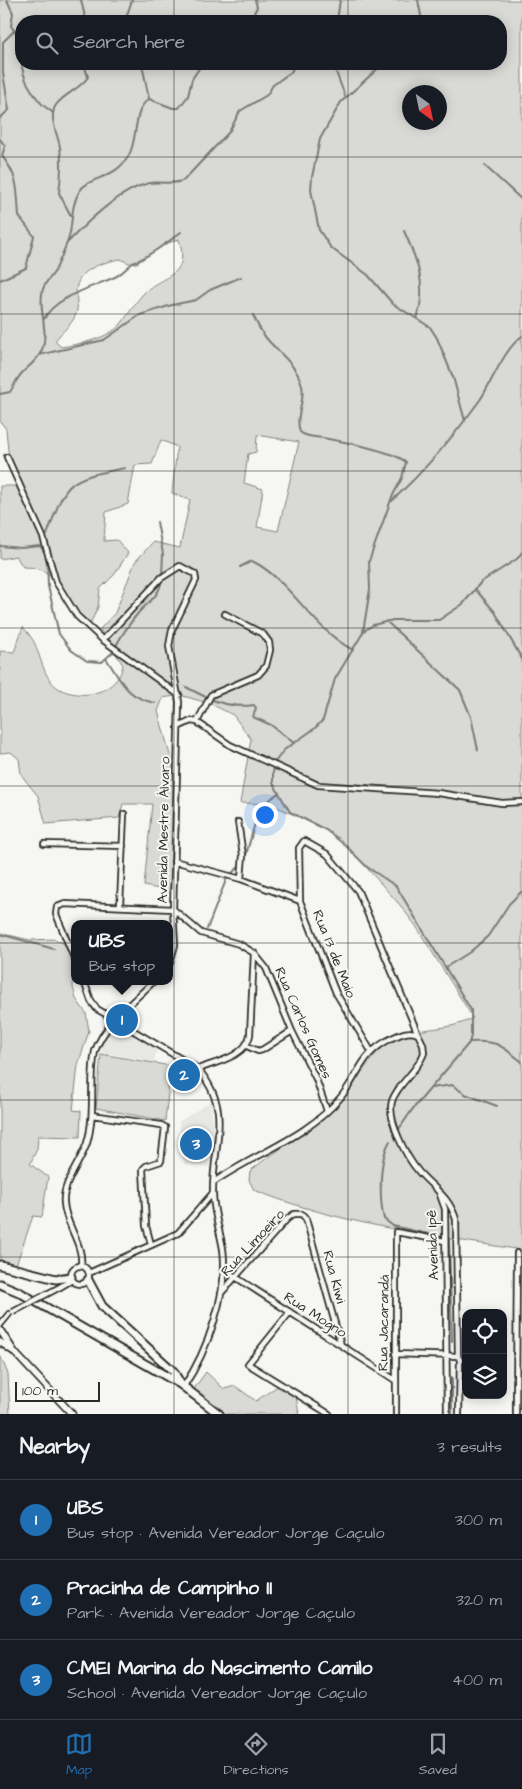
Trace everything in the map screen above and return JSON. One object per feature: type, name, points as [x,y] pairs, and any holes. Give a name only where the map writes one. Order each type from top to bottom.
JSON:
[{"type":"main road","points":[[0,1265],[56,1279],[72,1278]]},
{"type":"main road","points":[[88,1280],[102,1306],[173,1371],[182,1385]]},
{"type":"main road","points":[[0,1284],[35,1301],[182,1385],[219,1414]]},
{"type":"street","points":[[7,457],[43,537],[59,588],[77,616],[104,640],[178,695]]},
{"type":"street","name":"Avenida Mestre Álvaro","points":[[104,640],[165,575],[180,566],[192,572],[196,580],[170,638],[169,646],[178,695],[173,909],[175,945],[173,952]]},
{"type":"street","points":[[197,722],[211,695],[258,675],[266,666],[270,650],[269,642],[263,634],[224,614]]},
{"type":"street","points":[[178,727],[190,720],[197,722],[218,738],[322,786],[438,793],[502,803],[522,802]]},
{"type":"street","points":[[120,905],[124,814]]},
{"type":"street","points":[[238,822],[243,854],[241,878]]},
{"type":"street","points":[[300,901],[300,848],[304,841],[327,854],[358,891],[423,1044],[424,1053],[394,1097],[391,1116],[410,1159],[418,1171],[437,1188]]},
{"type":"street","points":[[44,844],[123,846]]},
{"type":"street","name":"Rua 13 de Maio","points":[[174,862],[241,878],[300,901],[336,992],[370,1051]]},
{"type":"street","points":[[71,951],[56,914],[60,906],[120,905],[173,909]]},
{"type":"street","name":"Rua Carlos Gomes","points":[[173,909],[201,933],[239,944],[254,953],[266,968],[292,1031],[316,1078],[327,1111]]},
{"type":"street","points":[[198,1069],[239,1053],[247,1046],[250,1035],[254,953]]},
{"type":"street","points":[[86,985],[94,1005],[115,1020],[198,1069],[216,1096],[220,1116],[212,1193],[223,1251],[221,1294],[200,1361],[182,1385]]},
{"type":"street","points":[[81,1266],[81,1254],[64,1209],[64,1197],[84,1152],[92,1115],[95,1051],[100,1040],[115,1020],[150,985]]},
{"type":"street","points":[[247,1046],[258,1051],[262,1050],[292,1031]]},
{"type":"street","points":[[214,1182],[247,1160],[294,1137],[327,1111],[341,1097],[370,1051],[402,1033],[418,1034]]},
{"type":"street","points":[[92,1115],[165,1127],[161,1161],[146,1166],[143,1169],[146,1226],[151,1244]]},
{"type":"street","name":"Avenida Ipê","points":[[437,1188],[451,1204],[457,1228],[458,1356],[460,1360],[459,1414]]},
{"type":"street","name":"Avenida Ipê","points":[[437,1188],[445,1209],[447,1414]]},
{"type":"street","points":[[90,1272],[178,1233],[212,1193]]},
{"type":"street","points":[[445,1209],[451,1204]]},
{"type":"street","name":"Rua Limoeiro","points":[[221,1294],[289,1217],[294,1214],[304,1215]]},
{"type":"street","name":"Rua Kiwi","points":[[304,1215],[341,1345]]},
{"type":"street","name":"Rua Jacarandá","points":[[396,1414],[394,1380],[396,1232],[445,1241]]},
{"type":"street","points":[[516,1414],[517,1253]]},
{"type":"street","points":[[81,1266],[86,1267],[90,1272],[88,1280],[79,1284],[72,1278],[72,1270],[81,1266]]},
{"type":"street","name":"Rua Mogno","points":[[223,1269],[394,1380]]},
{"type":"street","points":[[0,1316],[11,1313],[60,1287],[72,1278]]},
{"type":"street","points":[[517,1285],[522,1292]]},
{"type":"street","points":[[290,1312],[248,1364],[328,1414]]},
{"type":"street","points":[[0,1325],[11,1313]]},
{"type":"street","points":[[0,1330],[15,1353],[72,1414]]},
{"type":"street","points":[[0,1342],[15,1353]]},
{"type":"street","points":[[395,1354],[458,1356]]},
{"type":"shaded area","points":[[0,0],[522,0],[522,1250],[386,1228],[319,1212],[254,1190],[249,1180],[250,1171],[313,1126],[333,1109],[369,1062],[385,1045],[404,1034],[454,1025],[473,1018],[416,926],[400,905],[341,839],[313,823],[270,804],[240,803],[251,739],[233,715],[211,704],[180,695],[163,698],[158,711],[173,766],[178,795],[179,830],[169,891],[144,886],[152,804],[123,804],[119,818],[46,824],[38,796],[21,774],[19,759],[11,752],[0,753],[0,651],[14,652],[23,627],[34,642],[47,676],[56,687],[71,693],[91,694],[111,685],[118,678],[123,665],[100,629],[115,613],[135,562],[153,542],[180,548],[190,500],[172,493],[177,447],[161,440],[152,464],[135,465],[128,504],[106,512],[104,541],[117,540],[128,553],[114,575],[100,589],[98,607],[91,622],[73,608],[56,581],[48,573],[23,567],[16,556],[0,559],[0,486],[19,486],[9,461],[6,429],[0,421]],"holes":[[[179,239],[182,252],[181,262],[173,274],[144,293],[121,324],[115,329],[101,337],[77,344],[61,347],[55,341],[72,322],[76,314],[76,291],[81,277],[86,272],[99,265],[120,259],[129,263],[137,263],[163,245]],[[257,435],[299,442],[278,531],[257,527],[263,489],[244,483],[248,454],[256,452]]]},
{"type":"shaded area","points":[[0,933],[30,940],[55,939],[69,946],[71,953],[71,985],[73,985],[76,999],[86,1013],[89,1031],[78,1065],[73,1110],[81,1111],[80,1137],[38,1136],[37,1149],[30,1164],[48,1177],[42,1217],[33,1216],[16,1265],[0,1263]]},
{"type":"shaded area","points":[[118,1028],[157,1049],[154,1062],[100,1052],[103,1040],[108,1032]]},
{"type":"shaded area","points":[[101,1054],[171,1066],[165,1121],[96,1108]]},
{"type":"shaded area","points":[[177,1057],[197,1069],[191,1083],[173,1080]]},
{"type":"shaded area","points":[[211,1101],[213,1125],[209,1167],[184,1164],[179,1122]]},
{"type":"shaded area","points":[[0,1355],[8,1374],[10,1414],[0,1414]]},
{"type":"shaded area","points":[[206,1372],[224,1389],[235,1386],[256,1401],[279,1385],[296,1397],[299,1414],[226,1414],[193,1390]]},
{"type":"waterway","points":[[7,0],[13,13],[11,26],[15,31]]},
{"type":"waterway","points":[[81,0],[85,15]]},
{"type":"waterway","points":[[127,15],[132,0]]},
{"type":"waterway","points":[[253,15],[257,7],[255,0]]},
{"type":"waterway","points":[[338,15],[340,0]]},
{"type":"waterway","points":[[418,0],[421,15]]},
{"type":"waterway","points":[[0,118],[9,110],[3,73],[3,42],[14,31]]},
{"type":"waterway","points":[[22,70],[31,90],[42,104],[53,113]]},
{"type":"waterway","points":[[71,216],[59,193],[61,153],[53,115],[59,101],[81,85],[88,77],[86,70]]},
{"type":"waterway","points":[[143,70],[149,99]]},
{"type":"waterway","points":[[149,99],[173,108],[179,108],[188,96],[192,79],[198,70]]},
{"type":"waterway","points":[[68,242],[94,217],[126,193],[146,184],[175,183],[184,180],[229,132],[240,111],[267,95],[273,85],[292,70]]},
{"type":"waterway","points":[[335,70],[345,96]]},
{"type":"waterway","points":[[376,70],[341,102],[320,139],[311,190],[319,230],[331,248],[368,275],[393,304],[430,327],[437,338],[453,377],[465,421]]},
{"type":"waterway","points":[[0,394],[10,392],[20,375],[36,360],[42,350],[45,336],[41,301],[43,290],[45,284],[55,271],[67,243],[74,205],[79,192],[89,183],[110,174],[123,163],[132,148],[140,110],[149,99]]},
{"type":"waterway","points":[[0,139],[5,146],[2,156],[12,171],[16,184],[19,216],[34,236],[26,268],[0,280]]},
{"type":"waterway","points":[[485,166],[522,200]]},
{"type":"waterway","points":[[404,231],[417,264],[421,284],[420,307],[417,319]]},
{"type":"waterway","points":[[44,319],[49,311],[65,299],[118,276],[133,263],[158,249],[181,232]]},
{"type":"waterway","points":[[39,355],[104,340],[140,315],[196,300],[210,290],[241,277]]},
{"type":"waterway","points":[[253,315],[263,334],[291,364],[301,382],[303,395],[298,420],[300,432],[308,436],[342,441],[379,450],[406,462],[402,478],[392,497],[369,561],[370,589],[363,632]]},
{"type":"waterway","points":[[392,501],[427,466],[460,426],[480,400],[509,350],[522,336]]},
{"type":"waterway","points":[[47,535],[59,502],[72,485],[80,479],[91,475],[125,468]]},
{"type":"waterway","points":[[157,522],[163,554],[162,576]]},
{"type":"waterway","points":[[0,546],[21,548],[40,546],[46,554]]},
{"type":"waterway","points":[[399,1129],[412,1110],[469,1043],[471,1036],[471,1010],[396,886],[367,867],[346,846],[326,830],[290,812],[273,783],[275,762],[284,750],[314,729],[323,720],[335,679],[364,631],[373,625],[393,620],[439,620],[463,604],[481,582],[517,559],[522,552]]},
{"type":"waterway","points":[[47,559],[48,586],[59,634],[71,650],[87,661],[102,662],[113,652]]},
{"type":"waterway","points":[[240,567],[252,561],[266,569],[325,630],[353,650]]},
{"type":"waterway","points":[[116,646],[139,612],[155,596],[161,584]]},
{"type":"waterway","points":[[475,589],[495,612],[522,659]]},
{"type":"waterway","points":[[386,621],[460,690],[471,717],[478,750]]},
{"type":"waterway","points":[[107,660],[121,682],[131,693],[155,703]]},
{"type":"waterway","points":[[186,687],[218,702],[236,706],[254,705],[256,708],[253,717],[271,725],[294,743]]},
{"type":"waterway","points":[[246,855],[259,809],[278,793]]},
{"type":"waterway","points":[[232,873],[240,866]]},
{"type":"waterway","points":[[207,929],[226,880]]},
{"type":"waterway","points":[[446,967],[470,952],[488,936],[509,904],[522,891]]},
{"type":"waterway","points":[[0,934],[54,949]]},
{"type":"waterway","points":[[469,1042],[493,1043],[509,1051],[522,1062]]},
{"type":"waterway","points":[[431,1088],[452,1085],[465,1094],[497,1106]]},
{"type":"waterway","points":[[390,1141],[386,1149],[381,1179],[381,1200],[384,1219],[393,1226],[437,1236]]},
{"type":"waterway","points":[[449,1239],[452,1341]]},
{"type":"waterway","points":[[452,1377],[452,1414]]},
{"type":"place","name":"UBS","points":[[122,1020]]},
{"type":"place","name":"Pracinha de Campinho II","points":[[184,1075]]},
{"type":"place","name":"CMEI Marina do Nascimento Camilo","points":[[196,1144]]}]
